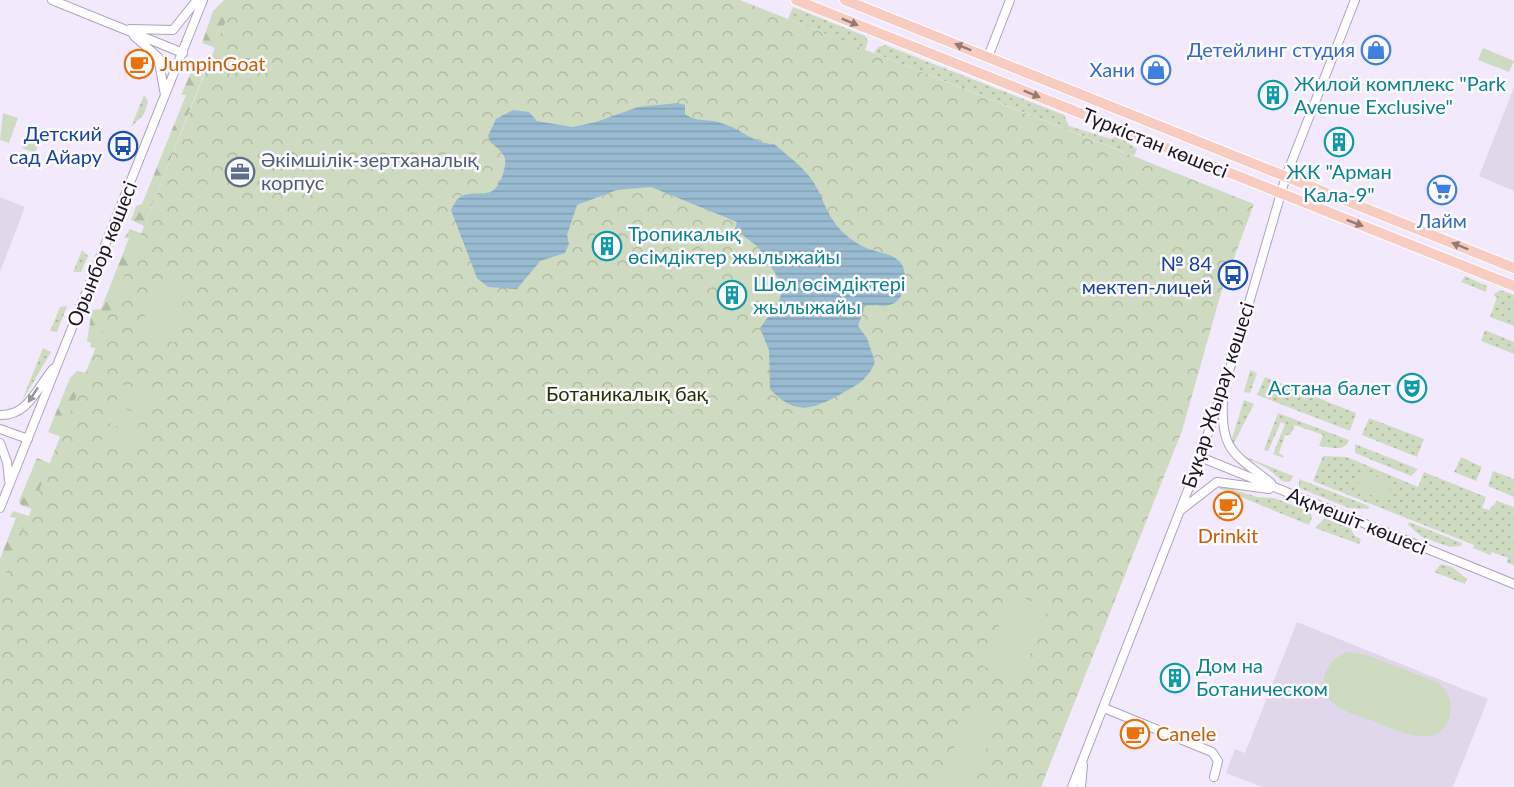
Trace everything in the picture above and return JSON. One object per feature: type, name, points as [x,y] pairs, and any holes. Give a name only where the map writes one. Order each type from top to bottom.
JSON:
[{"type":"main road","name":"Түркістан көшесі","points":[[845,0],[1514,268]]},
{"type":"main road","name":"Түркістан көшесі","points":[[801,1],[1514,285]]},
{"type":"street","points":[[52,0],[183,53]]},
{"type":"street","points":[[124,29],[173,30],[197,0]]},
{"type":"street","name":"Орынбор көшесі","points":[[0,508],[203,0]]},
{"type":"street","points":[[988,57],[1010,0]]},
{"type":"street","name":"Бұқар Жырау көшесі","points":[[1072,787],[1200,458],[1286,176],[1355,0]]},
{"type":"street","points":[[124,29],[158,57],[165,95]]},
{"type":"street","points":[[0,415],[12,415],[23,410],[59,361]]},
{"type":"street","points":[[1223,388],[1222,421],[1229,449],[1278,489]]},
{"type":"street","points":[[0,429],[28,440]]},
{"type":"street","points":[[0,443],[7,462],[10,484]]},
{"type":"street","name":"Ақмешіт көшесі","points":[[1200,458],[1514,584]]},
{"type":"street","points":[[1181,510],[1216,482],[1278,489]]},
{"type":"street","points":[[1104,708],[1212,752],[1218,761],[1214,777]]},
{"type":"street","points":[[1081,787],[1083,759]]},
{"type":"shaded area","points":[[1514,87],[1514,191],[1479,176]]},
{"type":"shaded area","points":[[0,197],[25,207],[0,272]]},
{"type":"shaded area","points":[[1297,622],[1488,699],[1453,787],[1262,787],[1226,773],[1235,749],[1245,753]]},
{"type":"green space","points":[[224,0],[240,0],[221,50],[202,43],[213,11]]},
{"type":"green space","name":"Ботаникалық бақ","points":[[234,0],[740,0],[1254,204],[1221,293],[1182,431],[1041,787],[0,787],[0,588]]},
{"type":"green space","points":[[793,7],[865,36],[868,41],[865,50],[788,19]]},
{"type":"green space","points":[[885,45],[1064,115],[1069,126],[1111,139],[1118,136],[1137,149],[1134,156],[874,53],[878,47]]},
{"type":"green space","points":[[1483,48],[1514,61],[1509,72],[1478,60]]},
{"type":"green space","points":[[192,70],[204,74],[144,226],[131,220],[136,206],[142,204],[186,95],[181,95]]},
{"type":"green space","points":[[144,95],[148,102],[144,114],[131,127]]},
{"type":"green space","points":[[3,113],[18,118],[9,143],[0,140]]},
{"type":"green space","points":[[32,126],[44,131],[35,153],[22,148]]},
{"type":"green space","points":[[130,229],[143,234],[98,349],[90,347],[91,343],[87,341],[92,310],[101,309],[129,238],[124,238]]},
{"type":"green space","points":[[82,250],[88,256],[81,272],[73,272]]},
{"type":"green space","points":[[1465,276],[1487,286],[1486,292],[1461,282]]},
{"type":"green space","points":[[166,277],[193,288],[187,303],[160,292]]},
{"type":"green space","points":[[1500,290],[1514,295],[1514,326],[1490,317],[1497,297],[1493,295]]},
{"type":"green space","points":[[153,295],[188,309],[182,326],[147,311]]},
{"type":"green space","points":[[67,306],[57,332],[50,331],[60,307]]},
{"type":"green space","points":[[146,313],[181,327],[174,343],[139,330]]},
{"type":"green space","points":[[1485,330],[1514,342],[1514,354],[1481,341]]},
{"type":"green space","points":[[43,348],[51,352],[21,403]]},
{"type":"green space","points":[[1250,370],[1257,373],[1250,393],[1244,392]]},
{"type":"green space","points":[[77,371],[88,373],[62,437],[48,432],[70,378]]},
{"type":"green space","points":[[1265,377],[1356,413],[1350,431],[1257,395]]},
{"type":"green space","points":[[123,385],[151,396],[144,413],[116,402]]},
{"type":"green space","points":[[1244,400],[1254,404],[1233,445],[1232,438]]},
{"type":"green space","points":[[116,405],[142,416],[135,434],[109,423]]},
{"type":"green space","points":[[1278,413],[1349,440],[1341,448],[1319,446],[1323,435],[1295,425],[1290,435],[1285,435],[1279,453],[1284,456],[1283,458],[1273,454],[1285,424],[1281,422],[1268,451],[1264,450]]},
{"type":"green space","points":[[1369,418],[1424,439],[1417,457],[1362,435]]},
{"type":"green space","points":[[108,426],[135,437],[127,454],[101,443]]},
{"type":"green space","points":[[1355,444],[1418,469],[1411,476],[1355,453]]},
{"type":"green space","points":[[1234,452],[1293,476],[1290,482],[1282,481],[1267,468]]},
{"type":"green space","points":[[1323,456],[1347,457],[1418,487],[1424,472],[1486,497],[1482,508],[1489,510],[1497,501],[1514,507],[1514,565],[1507,563],[1508,558],[1492,552],[1490,555],[1473,548],[1474,545],[1313,481]]},
{"type":"green space","points":[[1461,457],[1482,467],[1476,481],[1454,472]]},
{"type":"green space","points":[[37,458],[54,465],[36,511],[21,505],[19,501]]},
{"type":"green space","points":[[1363,471],[1392,483],[1385,501],[1356,489]]},
{"type":"green space","points":[[1493,471],[1514,479],[1514,497],[1488,486]]},
{"type":"green space","points":[[1299,479],[1369,506],[1368,509],[1349,508],[1299,488]]},
{"type":"green space","points":[[1218,485],[1257,497],[1274,498],[1310,512],[1312,517],[1309,525],[1219,488]]},
{"type":"green space","points":[[13,511],[29,516],[0,588],[0,559],[16,518],[10,517]]},
{"type":"green space","points":[[1325,518],[1349,526],[1355,536],[1361,539],[1359,544],[1315,528]]},
{"type":"green space","points":[[1409,522],[1462,543],[1461,546],[1449,547],[1422,537],[1408,525]]},
{"type":"green space","points":[[1441,564],[1452,567],[1467,579],[1465,584],[1434,572]]},
{"type":"green space","points":[[1012,593],[1048,608],[1019,681],[983,666]]},
{"type":"green space","points":[[1347,652],[1364,654],[1437,682],[1444,689],[1450,701],[1451,710],[1445,727],[1437,734],[1416,736],[1351,713],[1333,703],[1324,689],[1325,674],[1333,661]]},
{"type":"green space","points":[[971,705],[999,716],[971,787],[938,787]]},
{"type":"water","points":[[678,103],[685,105],[685,114],[689,117],[721,123],[753,139],[774,144],[810,177],[830,216],[844,233],[864,247],[894,257],[903,267],[904,286],[897,301],[886,306],[865,306],[858,326],[867,338],[875,362],[865,378],[841,394],[821,404],[804,408],[796,407],[779,398],[770,389],[769,350],[760,328],[778,303],[784,287],[758,247],[735,229],[737,222],[651,187],[617,190],[577,205],[567,235],[569,244],[565,253],[540,261],[517,289],[488,287],[477,278],[451,210],[458,199],[465,195],[488,193],[493,190],[502,177],[505,158],[488,136],[496,119],[513,110],[529,112],[537,121],[572,127],[596,122],[638,107]]},
{"type":"place","name":"Детейлинг студия","points":[[1376,50]]},
{"type":"place","name":"JumpinGoat","points":[[139,64]]},
{"type":"place","name":"Хани","points":[[1156,70]]},
{"type":"place","name":"Жилой комплекс \"Park Avenue Exclusive\"","points":[[1273,95]]},
{"type":"place","name":"ЖК \"Арман Кала-9\"","points":[[1339,142]]},
{"type":"place","name":"Детский сад Айару","points":[[123,146]]},
{"type":"place","name":"Әкімшілік-зертханалық корпус","points":[[240,172]]},
{"type":"place","name":"Лайм","points":[[1442,190]]},
{"type":"place","name":"Тропикалық өсімдіктер жылыжайы","points":[[607,246]]},
{"type":"place","name":"№ 84 мектеп-лицей","points":[[1233,275]]},
{"type":"place","name":"Шөл өсімдіктері жылыжайы","points":[[732,295]]},
{"type":"place","name":"Астана балет","points":[[1412,388]]},
{"type":"place","name":"Drinkit","points":[[1228,506]]},
{"type":"place","name":"Дом на Ботаническом","points":[[1175,678]]},
{"type":"place","name":"Canele","points":[[1135,734]]}]
